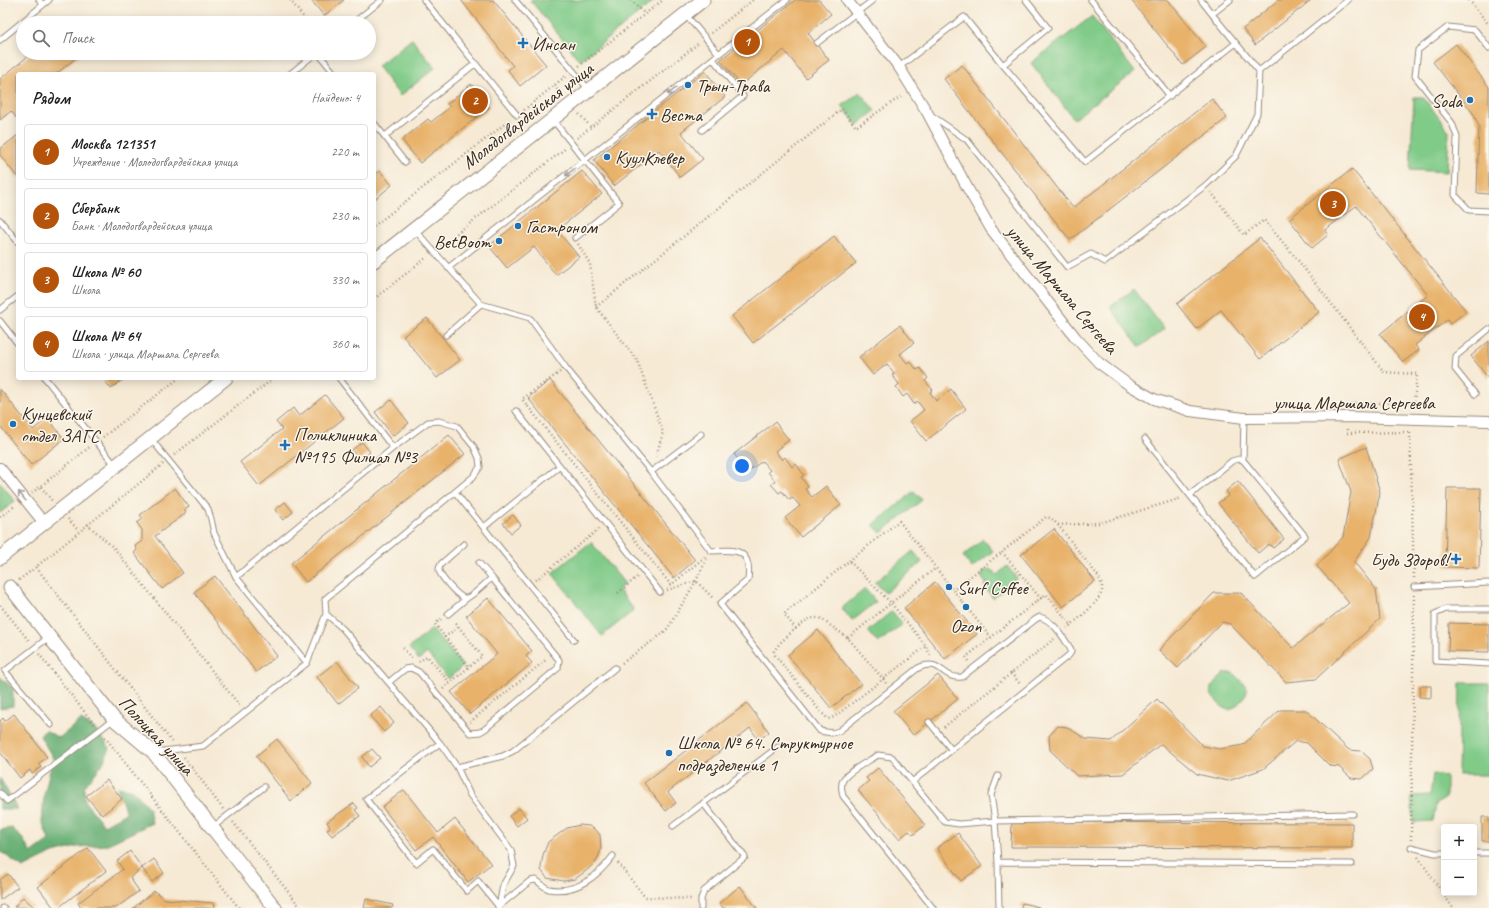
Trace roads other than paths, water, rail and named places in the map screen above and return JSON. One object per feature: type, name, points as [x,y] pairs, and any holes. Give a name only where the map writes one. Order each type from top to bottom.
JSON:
[{"type":"street","name":"Молодогвардейская улица","points":[[376,259],[703,0]]},
{"type":"street","name":"улица Маршала Сергеева","points":[[847,0],[899,67],[927,112],[968,189],[991,228],[1076,338],[1099,363],[1129,385],[1154,399],[1190,411],[1244,418],[1349,417],[1489,421]]},
{"type":"street","points":[[0,558],[223,380]]},
{"type":"street","points":[[0,468],[44,523]]},
{"type":"street","name":"Полоцкая улица","points":[[10,587],[114,719],[153,752],[275,908]]},
{"type":"lane","points":[[39,0],[43,5]]},
{"type":"lane","points":[[29,16],[49,0]]},
{"type":"lane","points":[[362,16],[382,0]]},
{"type":"lane","points":[[424,0],[517,115]]},
{"type":"lane","points":[[515,0],[589,91]]},
{"type":"lane","points":[[448,268],[787,0]]},
{"type":"lane","points":[[818,44],[874,0]]},
{"type":"lane","points":[[1003,65],[1048,28],[1026,0]]},
{"type":"lane","points":[[1091,0],[1170,96]]},
{"type":"lane","points":[[927,112],[967,140],[1067,267],[1091,254],[1105,262],[1206,185],[1236,156],[1257,114],[1259,71],[1201,0]]},
{"type":"lane","points":[[1212,14],[1230,0]]},
{"type":"lane","points":[[1259,71],[1348,0]]},
{"type":"lane","points":[[686,14],[719,54]]},
{"type":"lane","points":[[899,67],[964,17],[1085,162],[1236,43]]},
{"type":"lane","points":[[0,40],[16,27]]},
{"type":"lane","points":[[1489,48],[1474,30],[1448,27],[1418,50],[1415,76],[1452,123],[1457,137],[1455,195],[1469,210],[1489,211]]},
{"type":"lane","points":[[702,130],[743,96],[713,59]]},
{"type":"lane","points":[[293,72],[308,60]]},
{"type":"lane","points":[[323,60],[333,72]]},
{"type":"lane","points":[[385,136],[476,63]]},
{"type":"lane","points":[[553,119],[619,203],[575,238]]},
{"type":"lane","points":[[376,125],[405,162]]},
{"type":"lane","points":[[0,220],[16,240]]},
{"type":"lane","points":[[414,229],[481,304],[530,318],[566,368],[651,472],[711,551],[730,549],[747,558],[749,565],[748,580],[720,604],[820,730],[832,733],[839,731],[918,668],[931,664],[937,666],[955,678],[962,677],[1040,617],[1050,622],[1070,648],[1070,655],[912,782]]},
{"type":"lane","points":[[0,310],[16,298]]},
{"type":"lane","points":[[446,335],[481,304]]},
{"type":"lane","points":[[0,321],[16,341]]},
{"type":"lane","points":[[1475,394],[1455,369],[1456,356],[1489,329]]},
{"type":"lane","points":[[47,380],[116,466]]},
{"type":"lane","points":[[341,380],[393,448]]},
{"type":"lane","points":[[516,411],[660,592]]},
{"type":"lane","points":[[1145,439],[1255,577],[1305,536],[1243,460],[1244,418]]},
{"type":"lane","points":[[153,752],[203,746],[307,663],[326,614],[325,599],[473,477],[480,466],[479,458],[474,447],[457,426],[439,421],[428,422],[393,448],[236,577]]},
{"type":"lane","points":[[651,472],[701,434]]},
{"type":"lane","points":[[150,438],[208,509],[214,533],[236,577],[307,663]]},
{"type":"lane","points":[[1190,495],[1232,461],[1239,459],[1243,460]]},
{"type":"lane","points":[[484,527],[560,466]]},
{"type":"lane","points":[[455,492],[574,640]]},
{"type":"lane","points":[[464,544],[440,564],[439,570],[440,574],[458,596],[462,598],[468,597]]},
{"type":"lane","points":[[389,682],[405,669],[411,668],[419,672],[470,733],[476,733],[486,729],[558,668],[559,660],[479,563]]},
{"type":"lane","points":[[448,614],[492,578]]},
{"type":"lane","points":[[1414,586],[1489,583]]},
{"type":"lane","points":[[1489,609],[1446,609],[1435,614],[1435,661],[1489,664]]},
{"type":"lane","points":[[326,614],[343,628],[440,743],[457,767],[470,795],[511,850],[514,866],[503,885],[499,908]]},
{"type":"lane","points":[[50,636],[6,671],[51,725]]},
{"type":"lane","points":[[457,767],[503,756],[513,751],[615,668]]},
{"type":"lane","points":[[0,793],[7,801],[114,719]]},
{"type":"lane","points":[[929,722],[951,750]]},
{"type":"lane","points":[[440,743],[366,800],[416,863],[433,849],[467,891],[478,882],[499,908]]},
{"type":"lane","points":[[673,826],[778,747]]},
{"type":"lane","points":[[933,908],[843,796],[841,789],[843,780],[849,774],[878,755],[892,758],[944,822],[959,824],[995,821],[1353,814]]},
{"type":"lane","points":[[998,776],[991,795],[995,821],[998,862],[999,908]]},
{"type":"lane","points":[[212,828],[264,787]]},
{"type":"lane","points":[[701,908],[701,899],[704,891],[745,857],[703,803]]},
{"type":"lane","points":[[1411,847],[1441,853]]},
{"type":"lane","points":[[1477,853],[1489,853]]},
{"type":"lane","points":[[499,908],[530,881],[536,880],[548,889],[570,889],[587,882],[606,865],[613,856]]},
{"type":"lane","points":[[998,862],[1352,864]]},
{"type":"place","name":"Москва 121351","points":[[747,42]]},
{"type":"place","name":"Инсан","points":[[523,43]]},
{"type":"place","name":"Трын-Трава","points":[[688,85]]},
{"type":"place","name":"Soda","points":[[1470,100]]},
{"type":"place","name":"Сбербанк","points":[[475,101]]},
{"type":"place","name":"Веста","points":[[652,114]]},
{"type":"place","name":"КуулКлевер","points":[[607,157]]},
{"type":"place","name":"Школа № 60","points":[[1333,204]]},
{"type":"place","name":"Гастроном","points":[[518,226]]},
{"type":"place","name":"BetBoom","points":[[499,241]]},
{"type":"place","name":"Школа № 64","points":[[1422,317]]},
{"type":"place","name":"Кунцевский отдел ЗАГС","points":[[13,424]]},
{"type":"place","name":"Поликлиника №195 Филиал №3","points":[[285,445]]},
{"type":"place","name":"Будь Здоров!","points":[[1456,559]]},
{"type":"place","name":"Surf Coffee","points":[[949,587]]},
{"type":"place","name":"Ozon","points":[[966,607]]},
{"type":"place","name":"Школа № 64. Структурное подразделение 1","points":[[669,753]]}]
